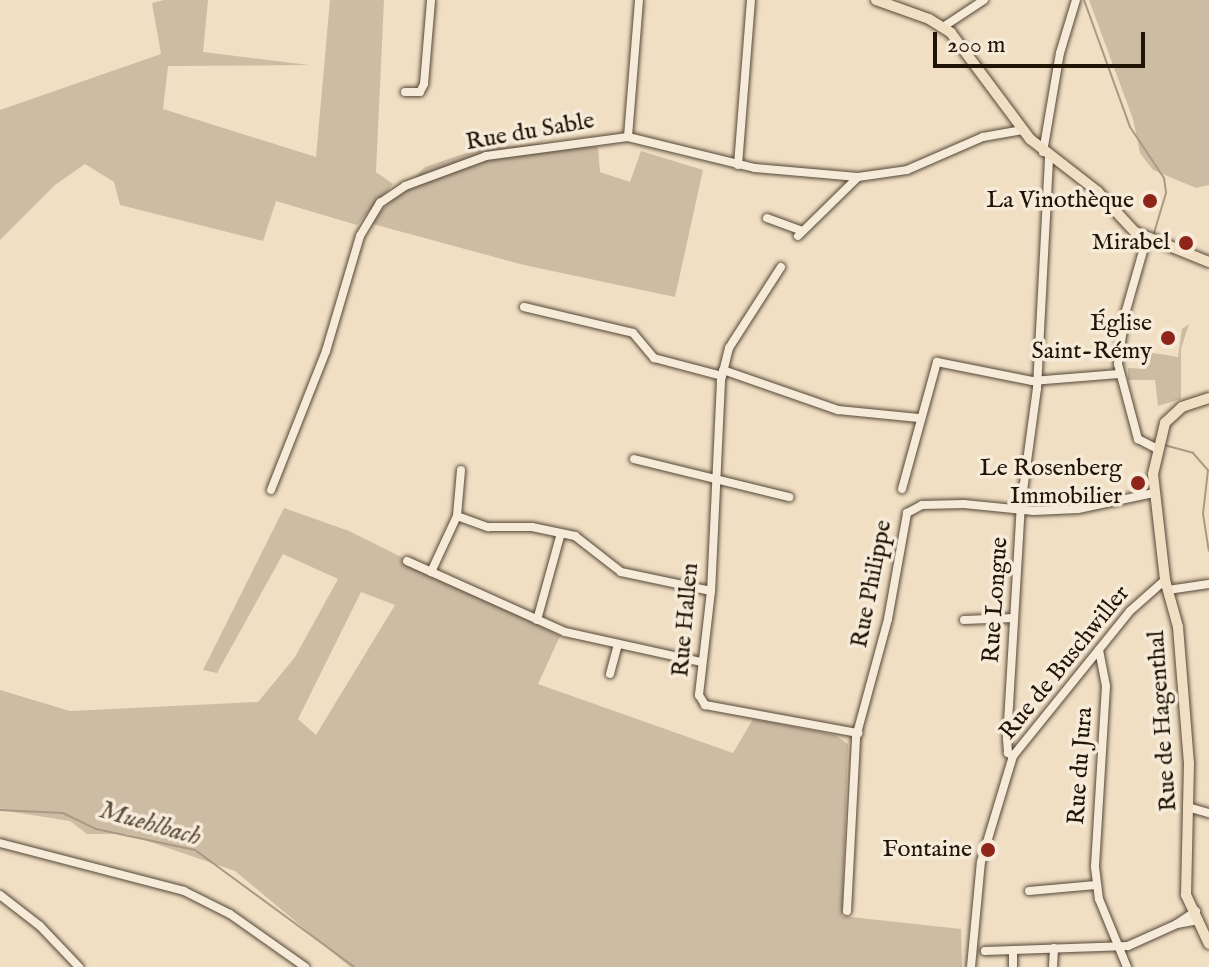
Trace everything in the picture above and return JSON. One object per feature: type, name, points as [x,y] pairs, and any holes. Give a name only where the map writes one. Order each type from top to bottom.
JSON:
[{"type":"main road","points":[[876,0],[943,27],[960,41],[1022,130],[1046,154],[1097,191],[1147,237],[1209,262]]},
{"type":"main road","name":"Rue de Hagenthal","points":[[1209,398],[1172,414],[1156,448],[1154,493],[1167,585],[1180,641],[1191,808],[1187,880],[1195,916],[1209,942]]},
{"type":"street","points":[[405,92],[420,92],[424,84],[431,0]]},
{"type":"street","points":[[628,137],[639,0]]},
{"type":"street","points":[[738,165],[751,0]]},
{"type":"street","points":[[943,27],[984,0]]},
{"type":"street","name":"Rue Longue","points":[[1013,756],[1008,753],[1007,739],[1021,509],[1037,381],[1046,154],[1060,53],[1076,0]]},
{"type":"street","name":"Rue du Sable","points":[[271,490],[326,351],[360,236],[380,203],[405,186],[486,156],[628,137],[738,165],[858,177],[907,170],[983,137],[1022,130]]},
{"type":"street","points":[[767,218],[800,233],[858,177]]},
{"type":"street","points":[[1147,237],[1125,314],[1119,374],[1138,439],[1156,448]]},
{"type":"street","name":"Rue Hallen","points":[[781,267],[729,348],[723,373],[711,591],[699,695],[705,705],[858,733]]},
{"type":"street","points":[[524,307],[633,333],[654,358],[723,373],[838,410],[919,418]]},
{"type":"street","points":[[902,489],[919,418],[937,362],[1037,381],[1119,374]]},
{"type":"street","points":[[634,459],[789,497]]},
{"type":"street","points":[[431,572],[457,516],[461,470]]},
{"type":"street","name":"Rue Philippe","points":[[847,911],[858,733],[888,619],[907,513],[922,505],[964,504],[1021,509],[1103,507],[1154,493]]},
{"type":"street","points":[[457,516],[488,527],[575,536],[621,572],[711,591]]},
{"type":"street","points":[[537,620],[561,533]]},
{"type":"street","points":[[407,561],[537,620],[618,645],[702,662]]},
{"type":"street","points":[[1167,585],[1209,584]]},
{"type":"street","name":"Rue de Buschwiller","points":[[971,962],[981,862],[1013,756],[1099,650],[1167,585]]},
{"type":"street","points":[[964,620],[1014,618]]},
{"type":"street","points":[[610,674],[618,645]]},
{"type":"street","name":"Rue du Jura","points":[[1099,650],[1106,686],[1096,885],[1127,967]]},
{"type":"street","points":[[1191,808],[1209,813]]},
{"type":"street","points":[[0,843],[184,891],[230,914],[305,967]]},
{"type":"street","points":[[1029,891],[1096,885]]},
{"type":"street","points":[[0,895],[40,926],[79,967]]},
{"type":"street","points":[[971,945],[985,951],[1118,946],[1195,916]]},
{"type":"street","points":[[1053,967],[1054,948]]},
{"type":"street","points":[[1013,950],[1013,967]]},
{"type":"street","points":[[971,962],[985,951]]},
{"type":"shaded area","points":[[208,0],[203,52],[309,65],[168,66],[163,109],[316,157],[330,0],[384,0],[376,172],[393,184],[357,225],[276,201],[263,241],[120,205],[114,182],[85,164],[55,185],[0,240],[0,110],[161,54],[152,3]]},
{"type":"shaded area","points":[[1089,0],[1209,0],[1209,185],[1196,188],[1153,170],[1140,153],[1133,119]]},
{"type":"shaded area","points":[[536,144],[598,147],[600,172],[630,182],[641,151],[703,170],[675,297],[524,265],[369,223],[425,167],[478,149]]},
{"type":"shaded area","points":[[1189,324],[1181,349],[1181,399],[1158,406],[1155,380],[1128,380],[1128,368],[1146,369],[1148,352],[1178,357],[1182,329]]},
{"type":"shaded area","points":[[284,508],[349,531],[560,636],[538,684],[733,753],[753,719],[835,735],[848,744],[842,916],[961,929],[962,967],[350,967],[235,871],[127,834],[87,834],[70,821],[0,810],[0,690],[70,711],[258,702],[295,657],[338,579],[283,554],[217,673],[203,670]],"holes":[[[361,592],[395,605],[316,735],[298,719]]]},
{"type":"waterway","points":[[1084,0],[1130,127],[1164,178],[1166,193],[1154,233]]},
{"type":"waterway","points":[[1164,445],[1193,453],[1208,470],[1203,514],[1209,551]]},
{"type":"waterway","name":"Muehlbach","points":[[0,810],[63,813],[96,829],[195,850],[354,967]]},
{"type":"place","name":"La Vinothèque","points":[[1150,201]]},
{"type":"place","name":"Mirabel","points":[[1186,243]]},
{"type":"place","name":"Église Saint-Rémy","points":[[1168,338]]},
{"type":"place","name":"Le Rosenberg Immobilier","points":[[1138,483]]},
{"type":"place","name":"Fontaine","points":[[988,850]]}]
